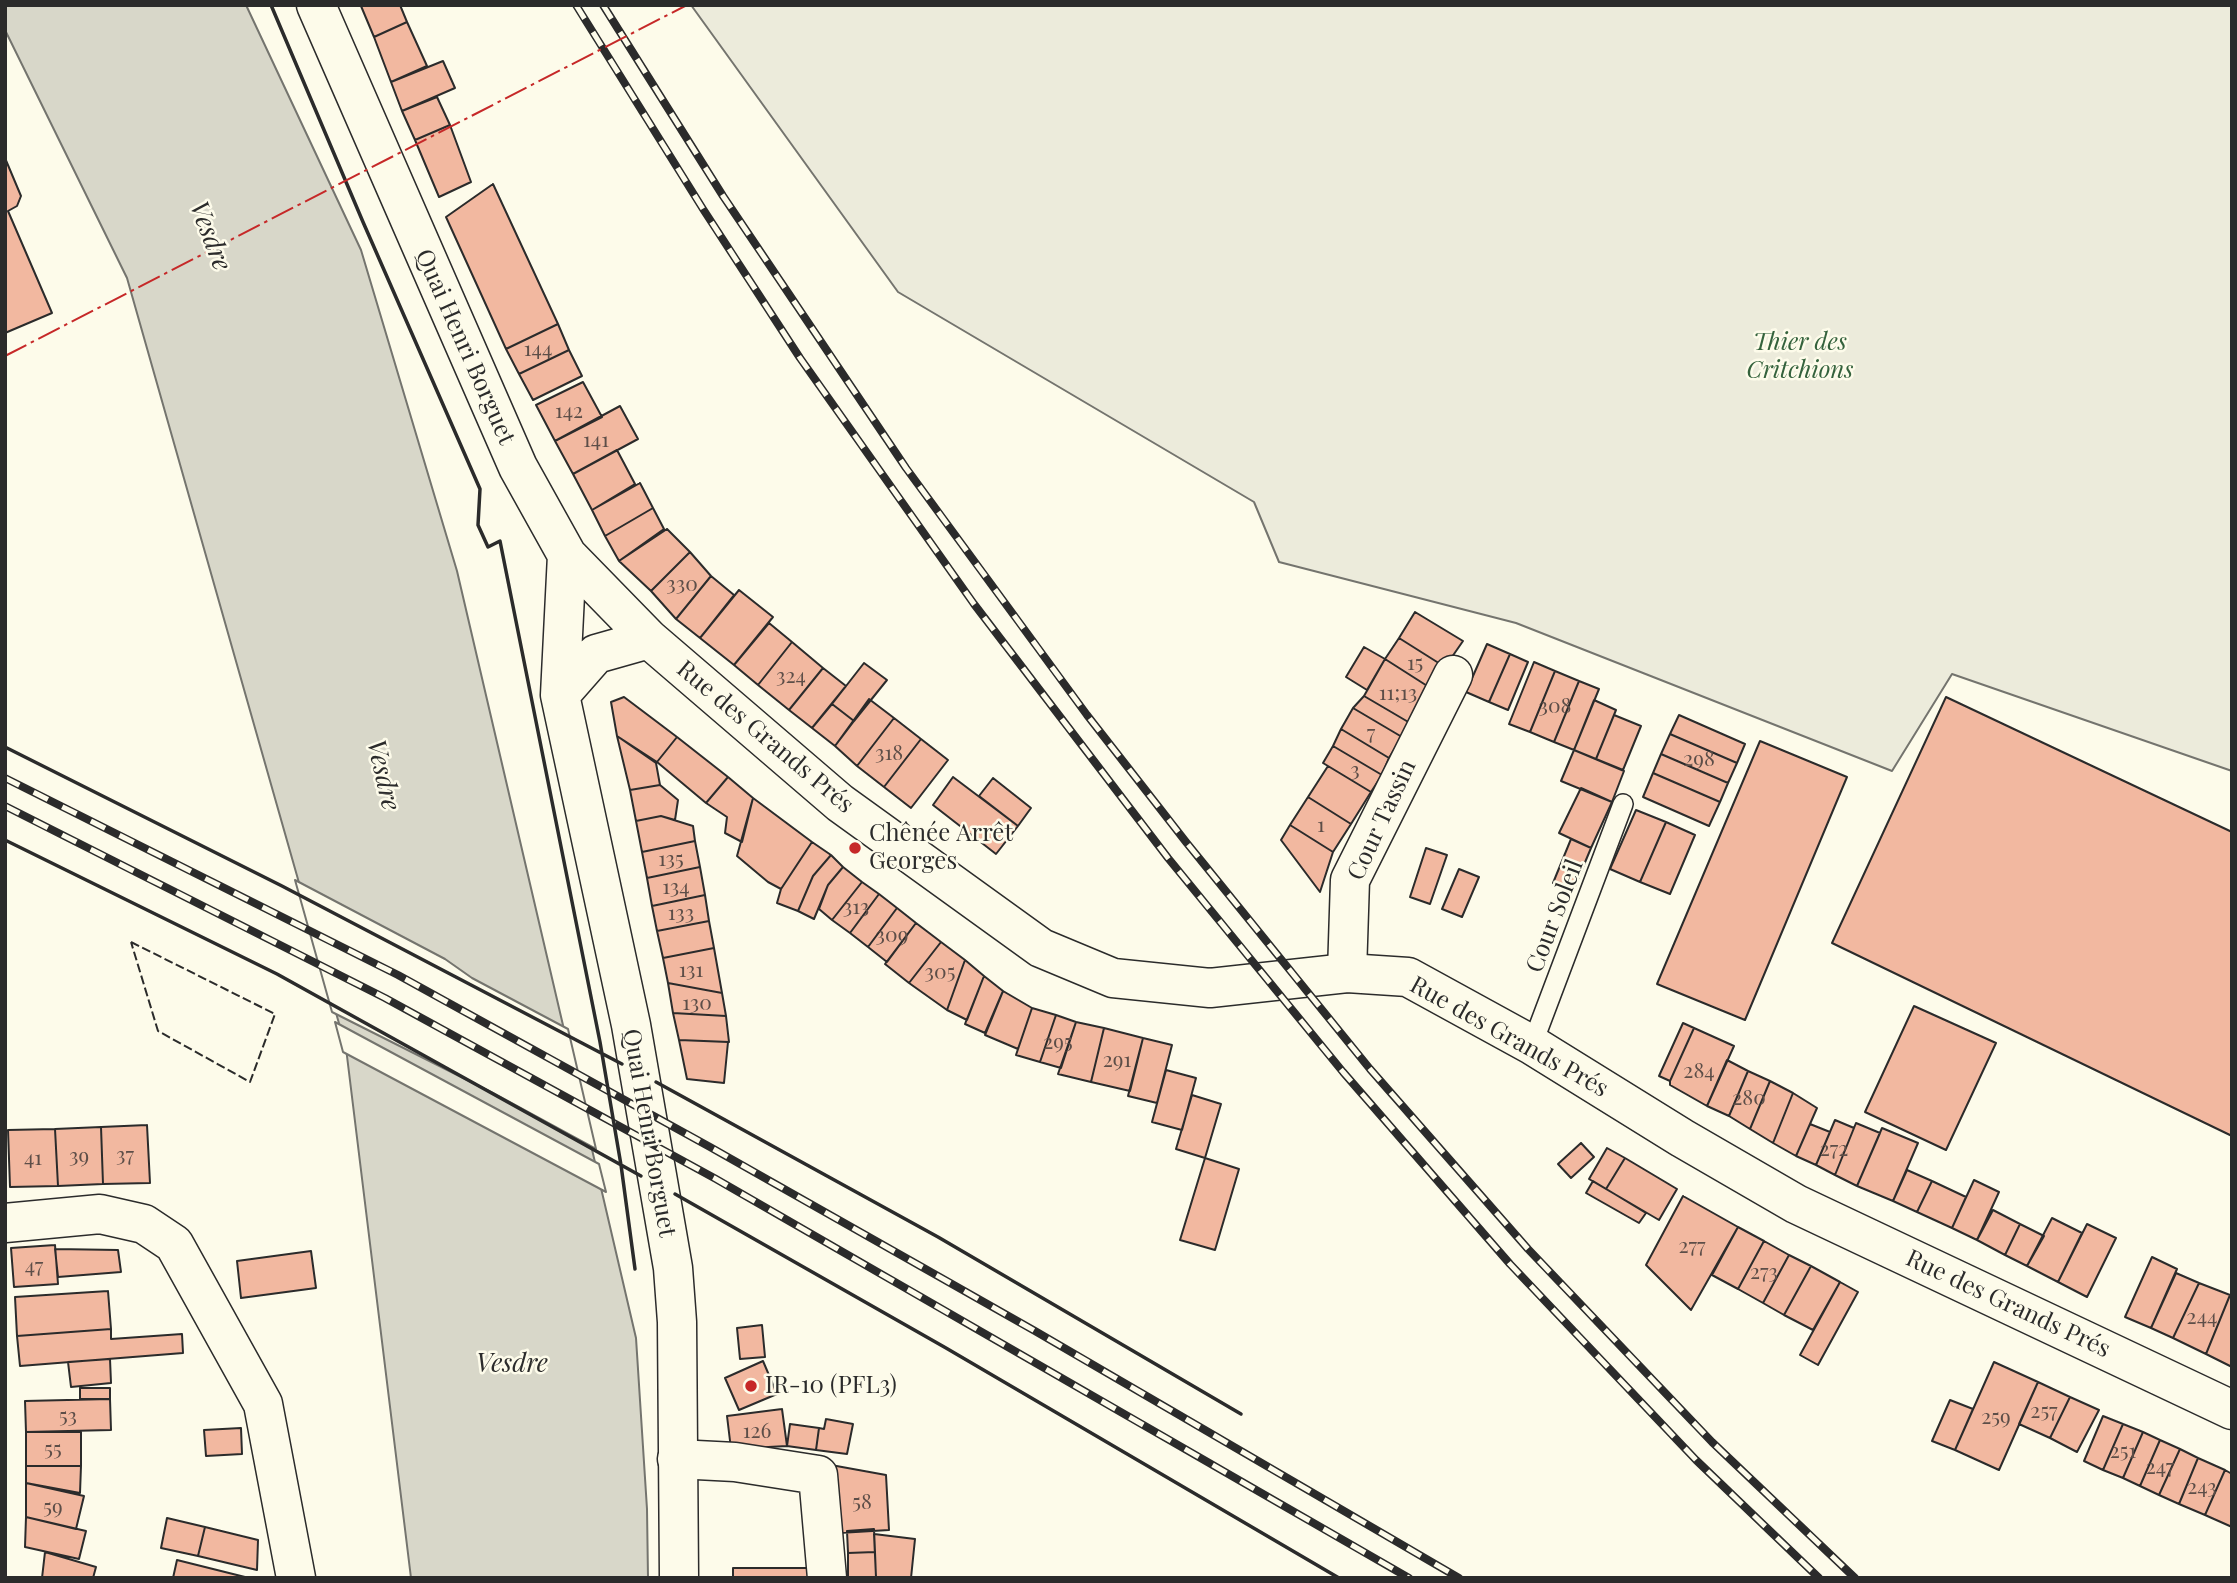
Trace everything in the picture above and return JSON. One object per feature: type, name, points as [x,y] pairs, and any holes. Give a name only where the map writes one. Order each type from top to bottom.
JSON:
[{"type":"main road","name":"Quai Henri Borguet","points":[[316,5],[518,467],[567,555],[560,695],[637,1062],[673,1268],[677,1322],[680,1578]]},
{"type":"main road","name":"Rue des Grands Prés","points":[[567,555],[649,639],[840,803],[1041,948],[1113,978],[1210,988],[1347,973],[1408,977],[1532,1045],[1682,1138],[1796,1204],[2232,1410]]},
{"type":"main road","points":[[560,695],[596,654],[649,639]]},
{"type":"main road","name":"Cour Tassin","points":[[1347,973],[1350,880],[1453,675]]},
{"type":"main road","points":[[5,1223],[100,1214],[144,1224],[174,1244],[263,1404],[296,1578]]},
{"type":"main road","points":[[677,1459],[735,1462],[818,1475],[827,1578]]},
{"type":"lane","name":"Cour Soleil","points":[[1532,1045],[1623,804]]},
{"type":"green space","name":"Thier des Critchions","points":[[691,5],[2232,5],[2232,771],[1952,674],[1892,771],[1516,623],[1279,562],[1254,502],[898,292]]},
{"type":"water","name":"Vesdre","points":[[5,5],[246,5],[361,250],[457,571],[636,1338],[647,1509],[648,1578],[411,1578],[346,1048],[127,278],[5,30]]},
{"type":"pier","points":[[295,880],[445,959],[472,978],[568,1029],[596,1149],[493,1093],[332,1012]]},
{"type":"pier","points":[[335,1022],[599,1164],[606,1192],[343,1052]]},
{"type":"building","points":[[400,5],[407,22],[374,37],[361,6]]},
{"type":"building","points":[[407,22],[427,66],[391,82],[374,37]]},
{"type":"building","points":[[443,61],[455,88],[402,111],[391,82]]},
{"type":"building","points":[[437,97],[450,125],[415,140],[402,111]]},
{"type":"building","points":[[450,125],[471,182],[439,197],[415,140]]},
{"type":"building","points":[[5,158],[21,196],[17,206],[8,211],[52,313],[5,333]]},
{"type":"building","points":[[493,184],[558,324],[506,349],[446,217]]},
{"type":"building","points":[[558,324],[569,350],[519,374],[506,349]]},
{"type":"building","points":[[569,350],[582,376],[533,400],[519,374]]},
{"type":"building","points":[[583,382],[602,417],[555,441],[536,405]]},
{"type":"building","points":[[620,406],[638,439],[573,474],[555,441]]},
{"type":"building","points":[[617,450],[635,484],[592,510],[573,474]]},
{"type":"building","points":[[640,483],[653,508],[605,536],[592,510]]},
{"type":"building","points":[[653,508],[664,529],[619,561],[605,536]]},
{"type":"building","points":[[667,529],[690,552],[651,591],[619,561]]},
{"type":"building","points":[[690,552],[711,576],[676,619],[651,591]]},
{"type":"building","points":[[711,576],[734,595],[700,638],[676,619]]},
{"type":"building","points":[[739,590],[773,617],[734,665],[700,638]]},
{"type":"building","points":[[1415,612],[1463,641],[1445,667],[1399,638]]},
{"type":"building","points":[[769,623],[792,642],[758,685],[734,665]]},
{"type":"building","points":[[1399,638],[1445,667],[1432,689],[1385,659]]},
{"type":"building","points":[[792,642],[823,668],[789,710],[758,685]]},
{"type":"building","points":[[1487,644],[1510,654],[1489,702],[1466,692]]},
{"type":"building","points":[[1364,647],[1385,659],[1367,690],[1346,677]]},
{"type":"building","points":[[1510,654],[1528,662],[1508,710],[1489,702]]},
{"type":"building","points":[[1385,659],[1432,689],[1410,723],[1364,696]]},
{"type":"building","points":[[1534,662],[1555,671],[1530,732],[1509,724]]},
{"type":"building","points":[[864,663],[887,680],[854,721],[832,704]]},
{"type":"building","points":[[823,668],[846,686],[812,728],[789,710]]},
{"type":"building","points":[[1555,671],[1579,681],[1554,742],[1530,732]]},
{"type":"building","points":[[1579,681],[1599,689],[1574,750],[1554,742]]},
{"type":"building","points":[[1364,696],[1410,723],[1402,737],[1353,708]]},
{"type":"building","points":[[624,697],[677,737],[657,762],[617,736],[611,702]]},
{"type":"building","points":[[1946,697],[2232,832],[2232,1136],[1832,943]]},
{"type":"building","points":[[869,699],[894,718],[857,766],[835,746]]},
{"type":"building","points":[[1594,700],[1616,710],[1596,759],[1574,750]]},
{"type":"building","points":[[832,704],[854,721],[835,746],[812,728]]},
{"type":"building","points":[[1353,708],[1402,737],[1389,758],[1341,729]]},
{"type":"building","points":[[1614,715],[1641,726],[1623,770],[1596,759]]},
{"type":"building","points":[[1679,715],[1745,744],[1737,763],[1670,734]]},
{"type":"building","points":[[894,718],[921,739],[884,787],[857,766]]},
{"type":"building","points":[[1341,729],[1389,758],[1382,775],[1333,746]]},
{"type":"building","points":[[1670,734],[1737,763],[1728,783],[1661,754]]},
{"type":"building","points":[[617,736],[656,763],[660,785],[630,790]]},
{"type":"building","points":[[677,737],[728,777],[706,803],[657,762]]},
{"type":"building","points":[[921,739],[948,760],[911,808],[884,787]]},
{"type":"building","points":[[1760,741],[1847,777],[1745,1020],[1657,984]]},
{"type":"building","points":[[1333,746],[1382,775],[1371,792],[1323,763]]},
{"type":"building","points":[[1574,750],[1624,771],[1612,802],[1561,781]]},
{"type":"building","points":[[1661,754],[1728,783],[1720,802],[1653,773]]},
{"type":"building","points":[[1328,766],[1371,792],[1351,824],[1308,797]]},
{"type":"building","points":[[1653,773],[1720,802],[1709,826],[1643,797]]},
{"type":"building","points":[[728,777],[753,798],[742,842],[725,833],[727,817],[706,803]]},
{"type":"building","points":[[953,777],[1018,826],[996,854],[933,805]]},
{"type":"building","points":[[993,778],[1031,808],[1018,826],[979,796]]},
{"type":"building","points":[[660,785],[678,800],[675,820],[661,816],[636,821],[630,790]]},
{"type":"building","points":[[1581,788],[1612,802],[1591,848],[1559,833]]},
{"type":"building","points":[[1308,797],[1351,824],[1333,852],[1290,825]]},
{"type":"building","points":[[753,798],[812,842],[781,889],[768,882],[737,856]]},
{"type":"building","points":[[1636,810],[1666,822],[1640,882],[1610,869]]},
{"type":"building","points":[[661,816],[693,826],[695,841],[642,852],[636,821]]},
{"type":"building","points":[[1666,822],[1695,835],[1670,894],[1640,882]]},
{"type":"building","points":[[1290,825],[1333,852],[1320,892],[1281,840]]},
{"type":"building","points":[[1571,839],[1591,848],[1573,891],[1553,883]]},
{"type":"building","points":[[695,841],[700,867],[647,878],[642,852]]},
{"type":"building","points":[[812,842],[831,855],[813,876],[798,911],[777,903],[781,889]]},
{"type":"building","points":[[1426,848],[1447,855],[1430,904],[1410,897]]},
{"type":"building","points":[[831,855],[843,867],[828,885],[814,919],[798,911],[813,876]]},
{"type":"building","points":[[700,867],[705,895],[652,906],[647,878]]},
{"type":"building","points":[[843,867],[862,882],[832,920],[819,909],[828,885]]},
{"type":"building","points":[[1459,869],[1479,877],[1462,917],[1442,909]]},
{"type":"building","points":[[862,882],[879,894],[850,933],[832,920]]},
{"type":"building","points":[[879,894],[897,908],[868,947],[850,933]]},
{"type":"building","points":[[705,895],[709,921],[657,931],[652,906]]},
{"type":"building","points":[[897,908],[916,923],[887,962],[868,947]]},
{"type":"building","points":[[709,921],[714,948],[663,958],[657,931]]},
{"type":"building","points":[[916,923],[941,942],[909,983],[885,964]]},
{"type":"building","points":[[941,942],[965,960],[947,1010],[909,983]]},
{"type":"building","points":[[714,948],[722,993],[668,983],[663,958]]},
{"type":"building","points":[[965,960],[984,976],[967,1020],[947,1010]]},
{"type":"building","points":[[984,976],[1003,991],[985,1033],[965,1024]]},
{"type":"building","points":[[668,983],[722,993],[726,1016],[673,1013]]},
{"type":"building","points":[[1003,991],[1032,1008],[1018,1049],[985,1035]]},
{"type":"building","points":[[1914,1006],[1996,1043],[1946,1150],[1865,1112]]},
{"type":"building","points":[[1032,1008],[1056,1015],[1040,1062],[1016,1055]]},
{"type":"building","points":[[673,1013],[726,1016],[729,1042],[679,1040]]},
{"type":"building","points":[[1056,1015],[1076,1022],[1061,1068],[1040,1062]]},
{"type":"building","points":[[1076,1022],[1104,1028],[1091,1082],[1058,1074]]},
{"type":"building","points":[[1683,1023],[1694,1028],[1670,1081],[1659,1076]]},
{"type":"building","points":[[1104,1028],[1143,1038],[1130,1091],[1091,1082]]},
{"type":"building","points":[[1694,1028],[1734,1046],[1707,1106],[1670,1085]]},
{"type":"building","points":[[1143,1038],[1172,1045],[1157,1103],[1128,1096]]},
{"type":"building","points":[[679,1040],[728,1042],[724,1083],[687,1079]]},
{"type":"building","points":[[1727,1060],[1748,1071],[1729,1116],[1707,1106]]},
{"type":"building","points":[[1166,1070],[1196,1078],[1182,1130],[1152,1122]]},
{"type":"building","points":[[1748,1071],[1770,1081],[1750,1129],[1729,1116]]},
{"type":"building","points":[[1770,1081],[1793,1093],[1773,1143],[1750,1129]]},
{"type":"building","points":[[1793,1093],[1817,1108],[1796,1156],[1773,1143]]},
{"type":"building","points":[[1192,1095],[1221,1104],[1205,1158],[1176,1149]]},
{"type":"building","points":[[1835,1120],[1854,1128],[1835,1175],[1816,1165]]},
{"type":"building","points":[[1856,1123],[1880,1133],[1857,1186],[1835,1175]]},
{"type":"building","points":[[1810,1124],[1830,1132],[1816,1165],[1796,1156]]},
{"type":"building","points":[[147,1125],[150,1183],[103,1184],[101,1127]]},
{"type":"building","points":[[101,1127],[103,1184],[58,1186],[55,1129]]},
{"type":"building","points":[[1882,1128],[1918,1143],[1893,1201],[1857,1186]]},
{"type":"building","points":[[55,1129],[58,1186],[10,1187],[8,1130]]},
{"type":"building","points":[[1581,1143],[1594,1157],[1571,1178],[1558,1164]]},
{"type":"building","points":[[1607,1148],[1625,1158],[1606,1189],[1589,1179]]},
{"type":"building","points":[[1205,1158],[1239,1169],[1215,1250],[1180,1240]]},
{"type":"building","points":[[1625,1158],[1677,1189],[1659,1220],[1606,1189]]},
{"type":"building","points":[[1907,1170],[1932,1181],[1917,1212],[1893,1201]]},
{"type":"building","points":[[1974,1180],[1999,1192],[1977,1240],[1952,1228]]},
{"type":"building","points":[[1593,1181],[1646,1213],[1639,1223],[1586,1193]]},
{"type":"building","points":[[1932,1181],[1966,1197],[1952,1228],[1917,1212]]},
{"type":"building","points":[[1683,1196],[1738,1227],[1691,1310],[1646,1265]]},
{"type":"building","points":[[1993,1210],[2020,1224],[2005,1255],[1977,1240]]},
{"type":"building","points":[[2052,1218],[2082,1233],[2058,1282],[2027,1266]]},
{"type":"building","points":[[2020,1224],[2044,1236],[2027,1266],[2005,1255]]},
{"type":"building","points":[[2087,1224],[2116,1238],[2087,1297],[2058,1282]]},
{"type":"building","points":[[1738,1227],[1764,1241],[1738,1289],[1712,1275]]},
{"type":"building","points":[[1764,1241],[1789,1255],[1763,1303],[1738,1289]]},
{"type":"building","points":[[55,1245],[58,1284],[14,1287],[11,1248]]},
{"type":"building","points":[[55,1249],[118,1250],[121,1272],[58,1277]]},
{"type":"building","points":[[311,1251],[316,1288],[241,1298],[237,1261]]},
{"type":"building","points":[[1789,1255],[1811,1266],[1784,1315],[1763,1303]]},
{"type":"building","points":[[2152,1257],[2177,1269],[2151,1328],[2125,1317]]},
{"type":"building","points":[[1811,1266],[1840,1282],[1813,1330],[1784,1315]]},
{"type":"building","points":[[2176,1273],[2199,1283],[2173,1338],[2151,1328]]},
{"type":"building","points":[[1840,1282],[1858,1292],[1818,1365],[1800,1355]]},
{"type":"building","points":[[2199,1283],[2230,1295],[2206,1354],[2173,1338]]},
{"type":"building","points":[[108,1291],[111,1329],[17,1336],[15,1297]]},
{"type":"building","points":[[2230,1295],[2232,1296],[2232,1367],[2206,1354]]},
{"type":"building","points":[[762,1325],[765,1357],[740,1359],[737,1328]]},
{"type":"building","points":[[111,1329],[111,1339],[182,1334],[183,1353],[20,1366],[17,1336]]},
{"type":"building","points":[[110,1359],[111,1383],[71,1387],[68,1362]]},
{"type":"building","name":"IR-10 (PFL3)","points":[[763,1361],[777,1394],[739,1410],[725,1378]]},
{"type":"building","points":[[1994,1362],[2038,1382],[1999,1470],[1955,1450]]},
{"type":"building","points":[[2038,1382],[2070,1397],[2050,1438],[2019,1424]]},
{"type":"building","points":[[80,1388],[110,1388],[110,1399],[80,1399]]},
{"type":"building","points":[[2070,1397],[2099,1410],[2077,1452],[2050,1438]]},
{"type":"building","points":[[110,1399],[111,1430],[26,1432],[25,1401]]},
{"type":"building","points":[[1950,1400],[1973,1409],[1955,1450],[1932,1441]]},
{"type":"building","points":[[782,1409],[787,1446],[731,1449],[727,1416]]},
{"type":"building","points":[[2103,1416],[2123,1424],[2103,1470],[2084,1461]]},
{"type":"building","points":[[826,1419],[853,1424],[847,1454],[816,1450],[819,1428],[824,1429]]},
{"type":"building","points":[[790,1424],[819,1428],[816,1450],[787,1446]]},
{"type":"building","points":[[2123,1424],[2143,1432],[2123,1478],[2103,1470]]},
{"type":"building","points":[[241,1428],[242,1454],[206,1456],[204,1430]]},
{"type":"building","points":[[26,1432],[81,1432],[81,1466],[26,1466]]},
{"type":"building","points":[[2143,1432],[2160,1440],[2140,1486],[2123,1478]]},
{"type":"building","points":[[2160,1440],[2180,1449],[2159,1495],[2140,1486]]},
{"type":"building","points":[[2180,1449],[2198,1458],[2179,1504],[2159,1495]]},
{"type":"building","points":[[2198,1458],[2225,1470],[2205,1515],[2179,1504]]},
{"type":"building","points":[[831,1465],[886,1475],[889,1530],[839,1533]]},
{"type":"building","points":[[26,1466],[81,1466],[80,1493],[26,1483]]},
{"type":"building","points":[[2225,1470],[2232,1474],[2232,1527],[2205,1515]]},
{"type":"building","points":[[26,1483],[84,1496],[76,1529],[26,1517]]},
{"type":"building","points":[[26,1517],[86,1531],[79,1559],[25,1547]]},
{"type":"building","points":[[167,1518],[205,1527],[198,1556],[161,1548]]},
{"type":"building","points":[[205,1527],[258,1540],[257,1570],[198,1556]]},
{"type":"building","points":[[874,1529],[875,1552],[848,1553],[847,1531]]},
{"type":"building","points":[[874,1534],[915,1539],[911,1578],[876,1577]]},
{"type":"building","points":[[45,1552],[96,1567],[93,1578],[42,1578]]},
{"type":"building","points":[[875,1552],[876,1578],[848,1578],[848,1553]]},
{"type":"building","points":[[177,1560],[249,1578],[173,1578]]},
{"type":"building","points":[[733,1568],[810,1568],[810,1578],[733,1578]]},
{"type":"railway","points":[[576,5],[800,358],[974,604],[1168,858],[1343,1072],[1510,1264],[1696,1460],[1819,1578]]},
{"type":"railway","points":[[603,5],[723,196],[906,468],[1087,715],[1186,842],[1370,1069],[1528,1249],[1712,1442],[1855,1578]]},
{"type":"railway","points":[[5,778],[398,975],[1035,1331],[1459,1578]]},
{"type":"railway","points":[[5,806],[385,998],[716,1179],[1409,1578]]},
{"type":"fence","points":[[131,942],[275,1014],[250,1082],[158,1031],[131,942]]},
{"type":"wall","points":[[271,5],[480,489],[478,525],[488,547],[500,541],[600,1042],[635,1269]]},
{"type":"wall","points":[[5,747],[282,886],[622,1064]]},
{"type":"wall","points":[[5,840],[277,974],[641,1176]]},
{"type":"wall","points":[[656,1082],[938,1237],[1241,1414]]},
{"type":"wall","points":[[675,1194],[946,1348],[1339,1578]]},
{"type":"power","points":[[5,356],[687,5]]},
{"type":"place","name":"Chênée Arrêt Georges","points":[[855,848]]},
{"type":"place","name":"IR-10 (PFL3)","points":[[751,1386]]}]
